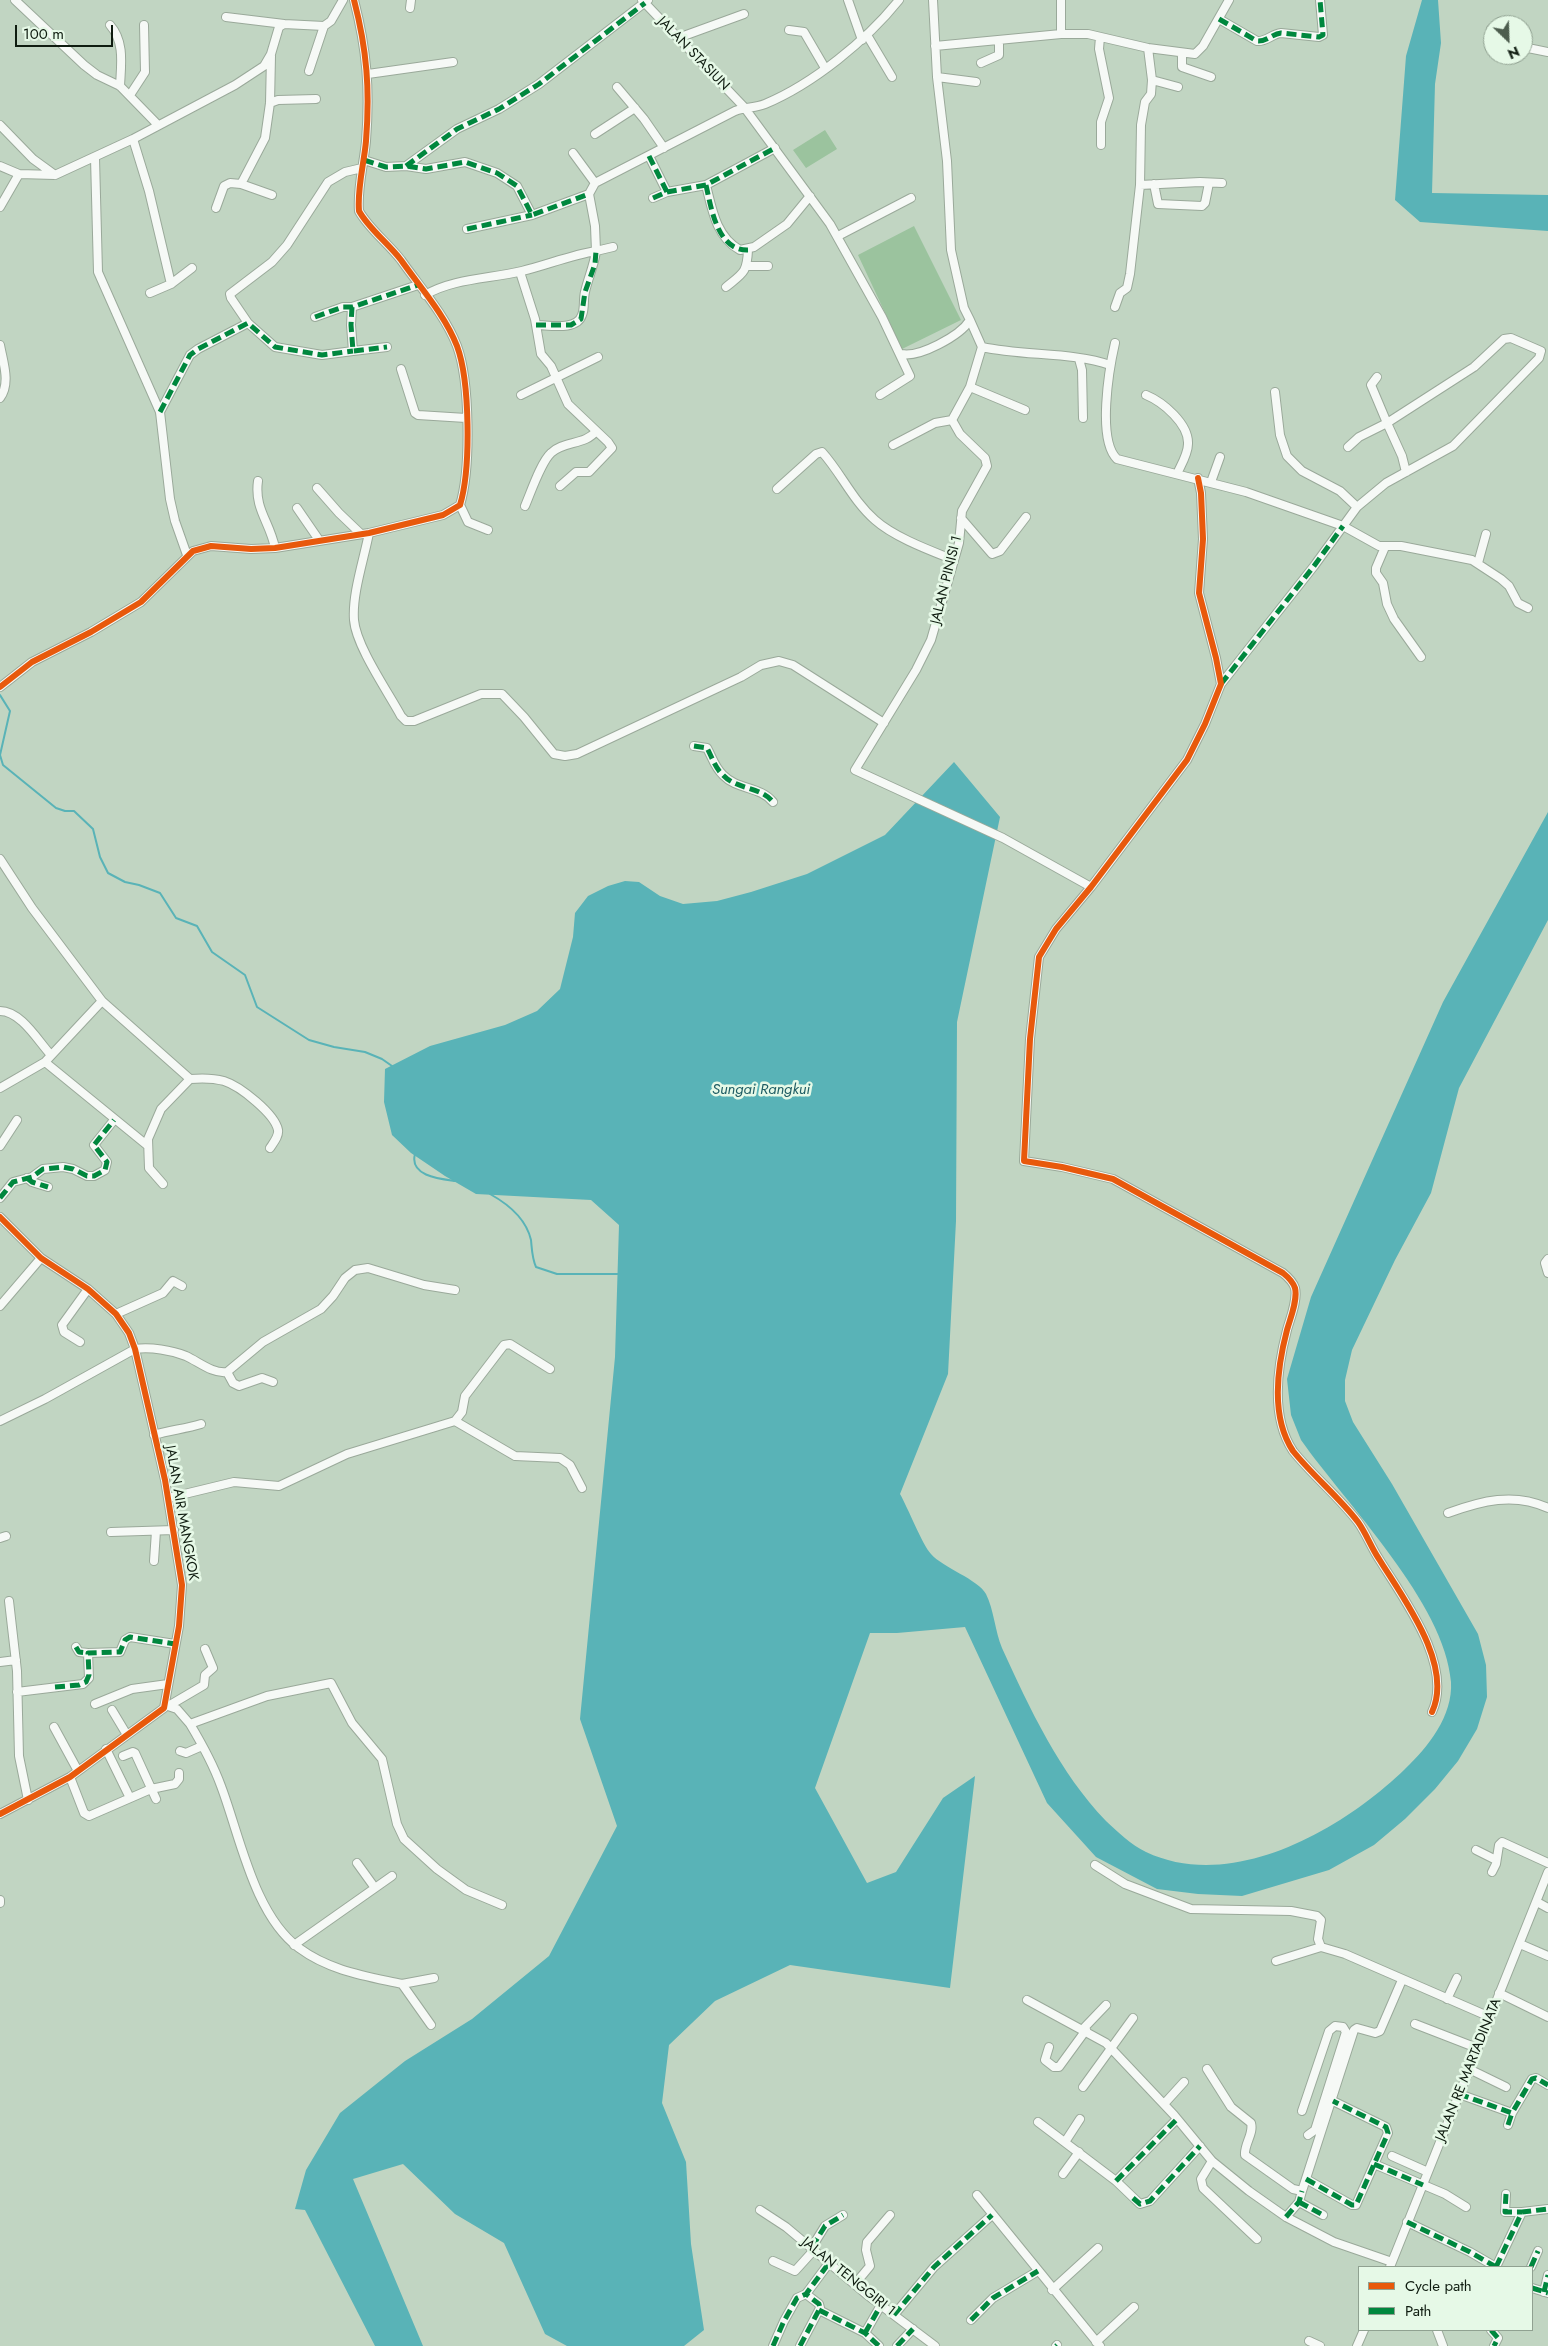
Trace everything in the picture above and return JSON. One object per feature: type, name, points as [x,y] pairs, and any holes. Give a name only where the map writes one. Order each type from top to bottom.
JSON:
[{"type":"street","points":[[15,0],[84,65],[97,75],[120,86],[158,125]]},
{"type":"street","points":[[309,71],[324,26],[331,21],[343,0]]},
{"type":"street","points":[[354,0],[363,34],[368,74],[364,160],[359,210],[399,258],[447,326],[457,346],[463,367],[466,418],[466,470],[464,491],[460,505],[468,522],[488,530]]},
{"type":"street","points":[[848,0],[865,37],[892,77]]},
{"type":"street","points":[[752,118],[762,106],[825,68],[865,37],[884,19],[899,0]]},
{"type":"street","points":[[893,445],[935,423],[952,420],[970,387],[982,347],[970,320],[952,261],[947,161],[937,77],[933,0]]},
{"type":"street","points":[[1061,0],[1061,34]]},
{"type":"street","points":[[935,46],[1061,34],[1088,34],[1148,48],[1195,54],[1198,53],[1229,0]]},
{"type":"street","points":[[1219,19],[1257,41],[1264,41],[1280,33],[1319,37],[1324,33],[1320,0]]},
{"type":"street","points":[[406,166],[457,129],[499,109],[538,84],[645,1]]},
{"type":"street","name":"JALAN STASIUN","points":[[645,1],[744,107],[810,196],[838,236],[901,354]]},
{"type":"street","points":[[678,38],[744,14]]},
{"type":"street","points":[[226,17],[284,24],[324,26]]},
{"type":"street","points":[[130,96],[145,72],[144,24]]},
{"type":"street","points":[[240,184],[265,138],[270,102],[271,54],[276,32],[284,24]]},
{"type":"street","points":[[110,25],[116,32],[121,52],[120,86]]},
{"type":"street","points":[[789,30],[804,32],[825,68]]},
{"type":"street","points":[[1100,37],[1099,49],[1109,98],[1101,122],[1101,145]]},
{"type":"street","points":[[981,63],[999,56],[999,40]]},
{"type":"street","points":[[1115,307],[1120,292],[1126,289],[1130,274],[1140,185],[1141,125],[1145,100],[1151,96],[1152,80],[1148,48]]},
{"type":"street","points":[[1533,49],[1548,52]]},
{"type":"street","points":[[1182,52],[1182,67],[1211,77]]},
{"type":"street","points":[[0,166],[19,174],[56,175],[133,139],[252,75],[264,66],[271,54]]},
{"type":"street","points":[[368,74],[453,62]]},
{"type":"street","points":[[937,77],[976,82]]},
{"type":"street","points":[[1152,80],[1178,87]]},
{"type":"street","points":[[617,87],[664,148]]},
{"type":"street","points":[[270,102],[316,99]]},
{"type":"street","points":[[536,325],[571,325],[581,319],[585,292],[595,264],[595,226],[589,194],[595,183],[744,107],[762,106]]},
{"type":"street","points":[[595,134],[635,108]]},
{"type":"street","points":[[0,125],[33,159],[56,175]]},
{"type":"street","points":[[133,139],[149,191],[171,284]]},
{"type":"street","points":[[653,198],[667,192],[706,185],[775,148]]},
{"type":"street","points":[[573,153],[595,183]]},
{"type":"street","points":[[649,156],[667,192]]},
{"type":"street","points":[[95,158],[98,272],[160,412],[170,499],[187,555]]},
{"type":"street","points":[[364,160],[386,167],[406,166],[426,169],[465,162],[497,173],[517,186],[532,215]]},
{"type":"street","points":[[362,168],[345,172],[328,182],[287,245],[272,262],[232,290],[231,298],[248,323],[275,347],[322,355],[387,347]]},
{"type":"street","points":[[0,207],[19,174]]},
{"type":"street","points":[[216,208],[224,186],[230,182],[272,195]]},
{"type":"street","points":[[1154,184],[1158,204],[1202,206],[1206,203],[1209,183]]},
{"type":"street","points":[[1140,185],[1222,183]]},
{"type":"street","points":[[706,185],[712,211],[722,235],[740,250],[748,250],[787,224],[810,196]]},
{"type":"street","points":[[467,229],[532,215],[589,194]]},
{"type":"street","points":[[838,236],[911,198]]},
{"type":"street","points":[[425,295],[435,289],[486,276],[520,272],[571,256],[614,247]]},
{"type":"street","points":[[726,287],[742,274],[747,266],[748,250]]},
{"type":"street","points":[[747,266],[768,266]]},
{"type":"street","points":[[150,293],[171,284],[192,268]]},
{"type":"street","points":[[520,272],[536,325],[541,354],[556,378],[568,404],[611,445],[610,452],[589,472],[576,472],[560,486]]},
{"type":"street","points":[[315,317],[418,285]]},
{"type":"street","points":[[352,307],[353,351]]},
{"type":"street","points":[[880,395],[910,376],[901,354],[913,355],[928,349],[960,331],[970,320]]},
{"type":"street","points":[[160,412],[190,354],[198,348],[248,323]]},
{"type":"street","points":[[1348,447],[1359,437],[1387,423],[1474,367],[1504,339],[1511,338],[1541,351],[1539,358],[1453,446],[1386,483],[1357,507],[1314,566],[1221,684],[1205,724],[1187,760],[1091,887],[1056,929],[1039,957],[1030,1039],[1024,1161],[1062,1167],[1113,1179],[1283,1273],[1292,1282],[1296,1291],[1284,1342],[1278,1379],[1280,1422],[1293,1451],[1358,1522],[1420,1629],[1430,1652],[1439,1683],[1437,1701],[1432,1712]]},
{"type":"street","points":[[1115,343],[1110,365],[1106,432],[1113,456],[1126,463],[1198,478],[1246,492],[1343,526],[1362,538],[1385,547],[1401,546],[1472,560],[1509,586],[1521,605],[1528,608]]},
{"type":"street","points":[[0,345],[5,387],[0,398]]},
{"type":"street","points":[[982,347],[1019,354],[1096,361],[1110,365]]},
{"type":"street","points":[[521,395],[598,357]]},
{"type":"street","points":[[1079,359],[1082,370],[1083,418]]},
{"type":"street","points":[[401,369],[413,408],[418,415],[466,418]]},
{"type":"street","points":[[1377,377],[1371,385],[1402,456],[1406,472]]},
{"type":"street","points":[[970,387],[1025,410]]},
{"type":"street","points":[[1276,392],[1280,435],[1288,456],[1302,471],[1340,491],[1357,507]]},
{"type":"street","points":[[1146,395],[1156,399],[1186,431],[1188,450],[1177,474]]},
{"type":"street","name":"JALAN PINISI 1","points":[[952,420],[960,434],[985,458],[987,466],[962,511],[959,543],[931,640],[916,670],[855,770],[1003,838],[1091,887]]},
{"type":"street","points":[[525,506],[544,460],[552,452],[566,444],[589,438],[596,431]]},
{"type":"street","points":[[777,490],[816,454],[822,452],[874,520],[898,537],[914,541],[954,560]]},
{"type":"street","points":[[1211,482],[1220,458]]},
{"type":"street","points":[[1198,478],[1201,493],[1203,539],[1199,593],[1221,684]]},
{"type":"street","points":[[258,481],[256,495],[258,505],[275,548]]},
{"type":"street","points":[[317,488],[339,513],[365,533]]},
{"type":"street","points":[[0,687],[32,662],[91,632],[141,602],[157,588],[187,555],[202,547],[275,548],[365,533],[443,515],[460,505]]},
{"type":"street","points":[[297,508],[320,540]]},
{"type":"street","points":[[961,518],[992,554],[1000,551],[1026,517]]},
{"type":"street","points":[[365,533],[354,607],[355,629],[360,644],[401,716],[406,721],[414,721],[481,694],[492,692],[502,694],[524,717],[554,754],[570,756],[633,729],[741,677],[761,665],[779,661],[793,665],[884,723]]},
{"type":"street","points":[[1478,563],[1486,534]]},
{"type":"street","points":[[1385,547],[1376,568],[1376,573],[1383,583],[1394,620],[1421,657]]},
{"type":"street","points":[[694,746],[706,748],[714,764],[724,776],[741,786],[760,791],[773,802]]},
{"type":"street","points":[[0,858],[32,908],[102,1002],[190,1078],[209,1078],[226,1081],[238,1087],[255,1100],[277,1129],[277,1135],[270,1148]]},
{"type":"street","points":[[0,1088],[45,1062],[102,1002]]},
{"type":"street","points":[[0,1011],[7,1012],[16,1017],[51,1055]]},
{"type":"street","points":[[45,1062],[148,1146]]},
{"type":"street","points":[[163,1184],[150,1171],[148,1146],[150,1131],[161,1109],[190,1078]]},
{"type":"street","points":[[0,1146],[17,1120]]},
{"type":"street","points":[[0,1198],[11,1183],[50,1168],[73,1169],[87,1176],[101,1173],[106,1168],[107,1162],[94,1145],[114,1120]]},
{"type":"street","points":[[28,1178],[32,1182],[48,1187]]},
{"type":"street","name":"JALAN AIR MANGKOK","points":[[0,1218],[41,1258],[88,1290],[116,1314],[129,1333],[135,1349],[168,1498],[182,1584],[179,1626],[168,1684],[167,1705]]},
{"type":"street","points":[[0,1306],[41,1258]]},
{"type":"street","points":[[1548,1259],[1545,1263],[1548,1273]]},
{"type":"street","points":[[0,1421],[45,1399],[135,1349],[146,1348],[172,1352],[213,1370],[227,1372],[262,1342],[321,1309],[334,1296],[344,1278],[355,1270],[368,1268],[424,1285],[455,1290]]},
{"type":"street","points":[[116,1314],[163,1293],[173,1281],[182,1286]]},
{"type":"street","points":[[80,1342],[62,1330],[62,1325],[88,1290]]},
{"type":"street","points":[[168,1498],[234,1482],[279,1486],[347,1454],[455,1421],[462,1412],[465,1396],[504,1345],[510,1344],[550,1369]]},
{"type":"street","points":[[227,1372],[233,1383],[239,1386],[262,1378],[273,1382]]},
{"type":"street","points":[[455,1421],[515,1456],[560,1458],[570,1465],[582,1488]]},
{"type":"street","points":[[154,1435],[172,1429],[186,1429],[201,1424]]},
{"type":"street","points":[[1448,1513],[1474,1504],[1514,1498],[1548,1508]]},
{"type":"street","points":[[111,1532],[174,1530]]},
{"type":"street","points":[[154,1561],[156,1531]]},
{"type":"street","points":[[9,1601],[16,1660],[19,1756],[28,1800]]},
{"type":"street","points":[[76,1647],[79,1652],[120,1652],[125,1640],[130,1637],[175,1644]]},
{"type":"street","points":[[0,1814],[70,1777],[106,1749],[159,1713],[167,1705],[204,1685],[205,1675],[213,1668],[204,1649]]},
{"type":"street","points":[[17,1692],[83,1684],[89,1678],[88,1653]]},
{"type":"street","points":[[0,1662],[16,1660]]},
{"type":"street","points":[[190,1724],[267,1696],[330,1683],[352,1723],[382,1759],[397,1824],[404,1839],[437,1869],[466,1890],[502,1905]]},
{"type":"street","points":[[95,1704],[132,1689],[168,1684]]},
{"type":"street","points":[[167,1705],[180,1712],[190,1724],[202,1746],[220,1784],[250,1872],[272,1916],[283,1933],[294,1945],[311,1956],[340,1970],[402,1984],[434,1978]]},
{"type":"street","points":[[112,1710],[127,1735]]},
{"type":"street","points":[[54,1727],[78,1771]]},
{"type":"street","points":[[180,1751],[186,1753],[202,1746]]},
{"type":"street","points":[[106,1749],[130,1798]]},
{"type":"street","points":[[123,1756],[135,1753],[156,1799]]},
{"type":"street","points":[[70,1777],[84,1813],[88,1816],[151,1789],[175,1784],[179,1780],[179,1772]]},
{"type":"street","points":[[1492,1872],[1499,1845],[1502,1842],[1548,1863]]},
{"type":"street","points":[[1476,1850],[1496,1860]]},
{"type":"street","points":[[357,1863],[375,1888]]},
{"type":"street","points":[[1095,1865],[1125,1884],[1191,1909],[1291,1911],[1317,1916],[1321,1920],[1318,1940],[1321,1947]]},
{"type":"street","name":"JALAN RE MARTADINATA","points":[[1391,2265],[1548,1872]]},
{"type":"street","points":[[294,1945],[392,1876]]},
{"type":"street","points":[[1537,1902],[1548,1908]]},
{"type":"street","points":[[1520,1944],[1548,1956]]},
{"type":"street","points":[[1276,1961],[1321,1947],[1346,1954],[1490,2017]]},
{"type":"street","points":[[1447,1999],[1457,1978]]},
{"type":"street","points":[[1308,2136],[1314,2130],[1355,2029],[1359,2028],[1376,2033],[1380,2031],[1402,1980]]},
{"type":"street","points":[[402,1984],[431,2025]]},
{"type":"street","points":[[1499,1993],[1548,2016]]},
{"type":"street","points":[[1027,2000],[1101,2038],[1164,2104],[1212,2161],[1249,2191],[1286,2217],[1334,2242],[1391,2265]]},
{"type":"street","points":[[1049,2048],[1045,2060],[1054,2067],[1059,2067],[1084,2029],[1106,2005]]},
{"type":"street","points":[[1083,2087],[1133,2018]]},
{"type":"street","points":[[1415,2024],[1477,2048]]},
{"type":"street","points":[[1286,2217],[1299,2202],[1333,2101],[1346,2032],[1342,2026],[1335,2026],[1328,2031],[1302,2111]]},
{"type":"street","points":[[1207,2069],[1230,2107],[1251,2123],[1252,2128],[1244,2152],[1246,2157],[1293,2190],[1302,2191]]},
{"type":"street","points":[[1469,2069],[1506,2087]]},
{"type":"street","points":[[1508,2125],[1512,2113],[1532,2079],[1536,2078],[1548,2085]]},
{"type":"street","points":[[1164,2104],[1184,2082]]},
{"type":"street","points":[[1459,2094],[1512,2113]]},
{"type":"street","points":[[1306,2179],[1352,2205],[1356,2205],[1388,2130],[1333,2101]]},
{"type":"street","points":[[1065,2142],[1080,2119]]},
{"type":"street","points":[[1116,2181],[1177,2119]]},
{"type":"street","points":[[1038,2122],[1116,2181],[1137,2202],[1147,2203],[1200,2146]]},
{"type":"street","points":[[1064,2174],[1079,2152]]},
{"type":"street","points":[[1392,2156],[1428,2172]]},
{"type":"street","points":[[1212,2161],[1201,2179],[1203,2188],[1257,2239]]},
{"type":"street","points":[[1374,2164],[1466,2206]]},
{"type":"street","points":[[977,2194],[1052,2290],[1098,2344],[1134,2307]]},
{"type":"street","points":[[1506,2194],[1505,2212],[1548,2209]]},
{"type":"street","points":[[1299,2202],[1323,2215]]},
{"type":"street","name":"JALAN TENGGIRI 1","points":[[760,2210],[813,2249],[881,2305],[935,2346]]},
{"type":"street","points":[[1496,2266],[1522,2212]]},
{"type":"street","points":[[772,2261],[794,2271],[799,2269],[813,2249],[825,2226],[843,2215]]},
{"type":"street","points":[[855,2284],[870,2266],[866,2248],[867,2242],[890,2215]]},
{"type":"street","points":[[894,2314],[934,2267],[992,2215]]},
{"type":"street","points":[[1407,2222],[1470,2252],[1494,2266]]},
{"type":"street","points":[[1052,2290],[1098,2248]]},
{"type":"street","points":[[1531,2266],[1538,2251]]},
{"type":"street","points":[[773,2346],[796,2298],[806,2294],[829,2262]]},
{"type":"street","points":[[971,2320],[993,2298],[1038,2271]]},
{"type":"street","points":[[1533,2288],[1546,2293],[1548,2276]]},
{"type":"street","points":[[800,2346],[819,2310],[819,2304],[806,2294]]},
{"type":"street","points":[[865,2333],[881,2305]]},
{"type":"street","points":[[819,2310],[865,2333],[879,2346]]},
{"type":"street","points":[[897,2346],[913,2329]]},
{"type":"street","points":[[1357,2346],[1364,2331]]},
{"type":"street","points":[[1437,2331],[1443,2346]]},
{"type":"street","points":[[1492,2331],[1498,2338],[1494,2346]]},
{"type":"street","points":[[919,2346],[925,2339]]},
{"type":"street","points":[[1309,2341],[1320,2346]]},
{"type":"green space","points":[[825,130],[837,149],[806,168],[793,150]]},
{"type":"green space","points":[[914,226],[961,320],[902,349],[858,255]]},
{"type":"water","points":[[1422,0],[1438,0],[1441,43],[1435,84],[1432,193],[1548,195],[1548,231],[1420,222],[1395,200],[1406,56]]},
{"type":"water","name":"Sungai Rangkui","points":[[954,762],[1000,817],[957,1022],[956,1221],[948,1374],[900,1494],[923,1542],[931,1554],[943,1564],[976,1584],[986,1594],[1002,1648],[1035,1717],[1060,1761],[1089,1802],[1120,1834],[1140,1849],[1180,1863],[1214,1865],[1250,1860],[1285,1848],[1319,1832],[1351,1813],[1405,1769],[1430,1741],[1448,1707],[1451,1695],[1451,1682],[1445,1652],[1431,1620],[1391,1555],[1301,1440],[1291,1415],[1287,1379],[1311,1297],[1443,1002],[1548,812],[1548,920],[1459,1088],[1431,1193],[1395,1260],[1352,1350],[1345,1380],[1345,1401],[1353,1422],[1392,1484],[1478,1634],[1486,1665],[1487,1697],[1477,1729],[1458,1761],[1435,1789],[1405,1819],[1374,1845],[1329,1870],[1242,1896],[1198,1894],[1157,1889],[1096,1857],[1047,1803],[965,1627],[897,1633],[870,1633],[815,1788],[867,1883],[896,1872],[943,1798],[975,1776],[950,1988],[790,1965],[715,2001],[669,2045],[662,2103],[686,2162],[691,2244],[704,2330],[684,2346],[567,2346],[545,2334],[504,2243],[455,2214],[403,2164],[353,2179],[423,2346],[375,2346],[305,2210],[295,2209],[306,2170],[340,2113],[405,2061],[472,2019],[549,1956],[617,1826],[580,1719],[615,1357],[619,1225],[591,1200],[476,1194],[445,1176],[411,1153],[392,1135],[384,1102],[385,1069],[430,1046],[505,1025],[537,1011],[560,989],[573,937],[575,913],[588,896],[608,886],[625,881],[639,882],[660,896],[683,904],[717,901],[807,874],[885,835]]},
{"type":"waterway","points":[[0,695],[10,711],[0,755],[3,765],[56,808],[74,811],[93,829],[100,857],[108,873],[125,882],[160,893],[176,918],[197,926],[212,952],[245,975],[257,1007],[309,1040],[334,1047],[365,1052],[382,1059],[392,1066]]},
{"type":"waterway","points":[[415,1154],[414,1161],[421,1172],[434,1177],[455,1181]]},
{"type":"waterway","points":[[490,1194],[510,1207],[521,1218],[529,1232],[536,1267],[557,1274],[618,1274]]},
{"type":"marked path","points":[[1219,19],[1257,41],[1281,33],[1319,37],[1323,35],[1320,0]]},
{"type":"marked path","points":[[406,166],[457,129],[499,109],[539,84],[645,3]]},
{"type":"marked path","points":[[653,198],[667,192],[706,185],[775,148]]},
{"type":"marked path","points":[[649,156],[667,192]]},
{"type":"marked path","points":[[364,160],[386,167],[406,166],[426,169],[465,162],[497,173],[517,186],[532,215],[589,194]]},
{"type":"marked path","points":[[706,185],[713,215],[722,236],[738,248],[748,250]]},
{"type":"marked path","points":[[467,229],[532,215]]},
{"type":"marked path","points":[[536,325],[571,325],[581,319],[585,292],[595,264],[596,251]]},
{"type":"marked path","points":[[315,317],[418,285]]},
{"type":"marked path","points":[[352,307],[353,351],[387,347]]},
{"type":"marked path","points":[[160,412],[190,355],[248,323],[275,347],[322,355],[353,351]]},
{"type":"marked path","points":[[1221,684],[1343,526]]},
{"type":"marked path","points":[[694,746],[707,748],[718,769],[729,780],[762,793],[773,802]]},
{"type":"marked path","points":[[0,1198],[13,1182],[32,1177],[43,1169],[63,1167],[73,1169],[87,1176],[94,1176],[105,1170],[107,1162],[94,1145],[114,1120]]},
{"type":"marked path","points":[[27,1178],[32,1182],[48,1187]]},
{"type":"marked path","points":[[55,1687],[79,1685],[86,1682],[89,1675],[88,1653],[120,1652],[125,1640],[130,1637],[175,1644]]},
{"type":"marked path","points":[[76,1647],[79,1652],[88,1653]]},
{"type":"marked path","points":[[1459,2094],[1512,2113],[1532,2079],[1536,2078],[1548,2085]]},
{"type":"marked path","points":[[1306,2179],[1352,2205],[1356,2205],[1388,2133],[1386,2127],[1333,2101]]},
{"type":"marked path","points":[[1508,2125],[1512,2113]]},
{"type":"marked path","points":[[1116,2181],[1177,2119]]},
{"type":"marked path","points":[[1133,2198],[1140,2204],[1150,2201],[1200,2146]]},
{"type":"marked path","points":[[1374,2164],[1423,2185]]},
{"type":"marked path","points":[[1286,2217],[1299,2202],[1302,2191]]},
{"type":"marked path","points":[[1506,2194],[1505,2212],[1522,2212]]},
{"type":"marked path","points":[[1299,2202],[1323,2215]]},
{"type":"marked path","points":[[1496,2266],[1522,2212],[1548,2209]]},
{"type":"marked path","points":[[812,2247],[825,2226],[843,2215]]},
{"type":"marked path","points":[[894,2315],[934,2267],[992,2215]]},
{"type":"marked path","points":[[1407,2222],[1470,2252],[1494,2266]]},
{"type":"marked path","points":[[1531,2266],[1538,2251]]},
{"type":"marked path","points":[[773,2346],[797,2298],[806,2294],[829,2263]]},
{"type":"marked path","points":[[971,2320],[993,2298],[1038,2271]]},
{"type":"marked path","points":[[1544,2292],[1548,2275]]},
{"type":"marked path","points":[[1533,2288],[1548,2293]]},
{"type":"marked path","points":[[800,2346],[820,2308],[819,2304],[806,2294]]},
{"type":"marked path","points":[[865,2333],[881,2305]]},
{"type":"marked path","points":[[819,2310],[865,2333],[879,2346]]},
{"type":"marked path","points":[[897,2346],[913,2329]]},
{"type":"marked path","points":[[1492,2331],[1498,2338],[1494,2346]]},
{"type":"cycle path","points":[[0,687],[32,662],[91,632],[141,602],[193,551],[211,546],[251,549],[275,548],[369,533],[443,515],[460,505],[466,470],[468,425],[467,402],[457,346],[446,323],[432,302],[401,260],[368,224],[359,211],[368,104],[365,53],[354,0]]},
{"type":"cycle path","points":[[1198,478],[1201,493],[1203,539],[1199,593],[1221,684],[1205,724],[1187,760],[1091,887],[1056,929],[1039,957],[1030,1039],[1024,1161],[1062,1167],[1113,1179],[1283,1273],[1292,1282],[1296,1293],[1283,1345],[1278,1376],[1278,1407],[1281,1423],[1293,1451],[1358,1522],[1423,1633],[1431,1653],[1436,1674],[1437,1694],[1432,1712]]},
{"type":"cycle path","points":[[0,1217],[41,1258],[88,1289],[116,1314],[129,1333],[135,1349],[165,1480],[182,1585],[179,1626],[164,1708],[70,1777],[0,1814]]}]
